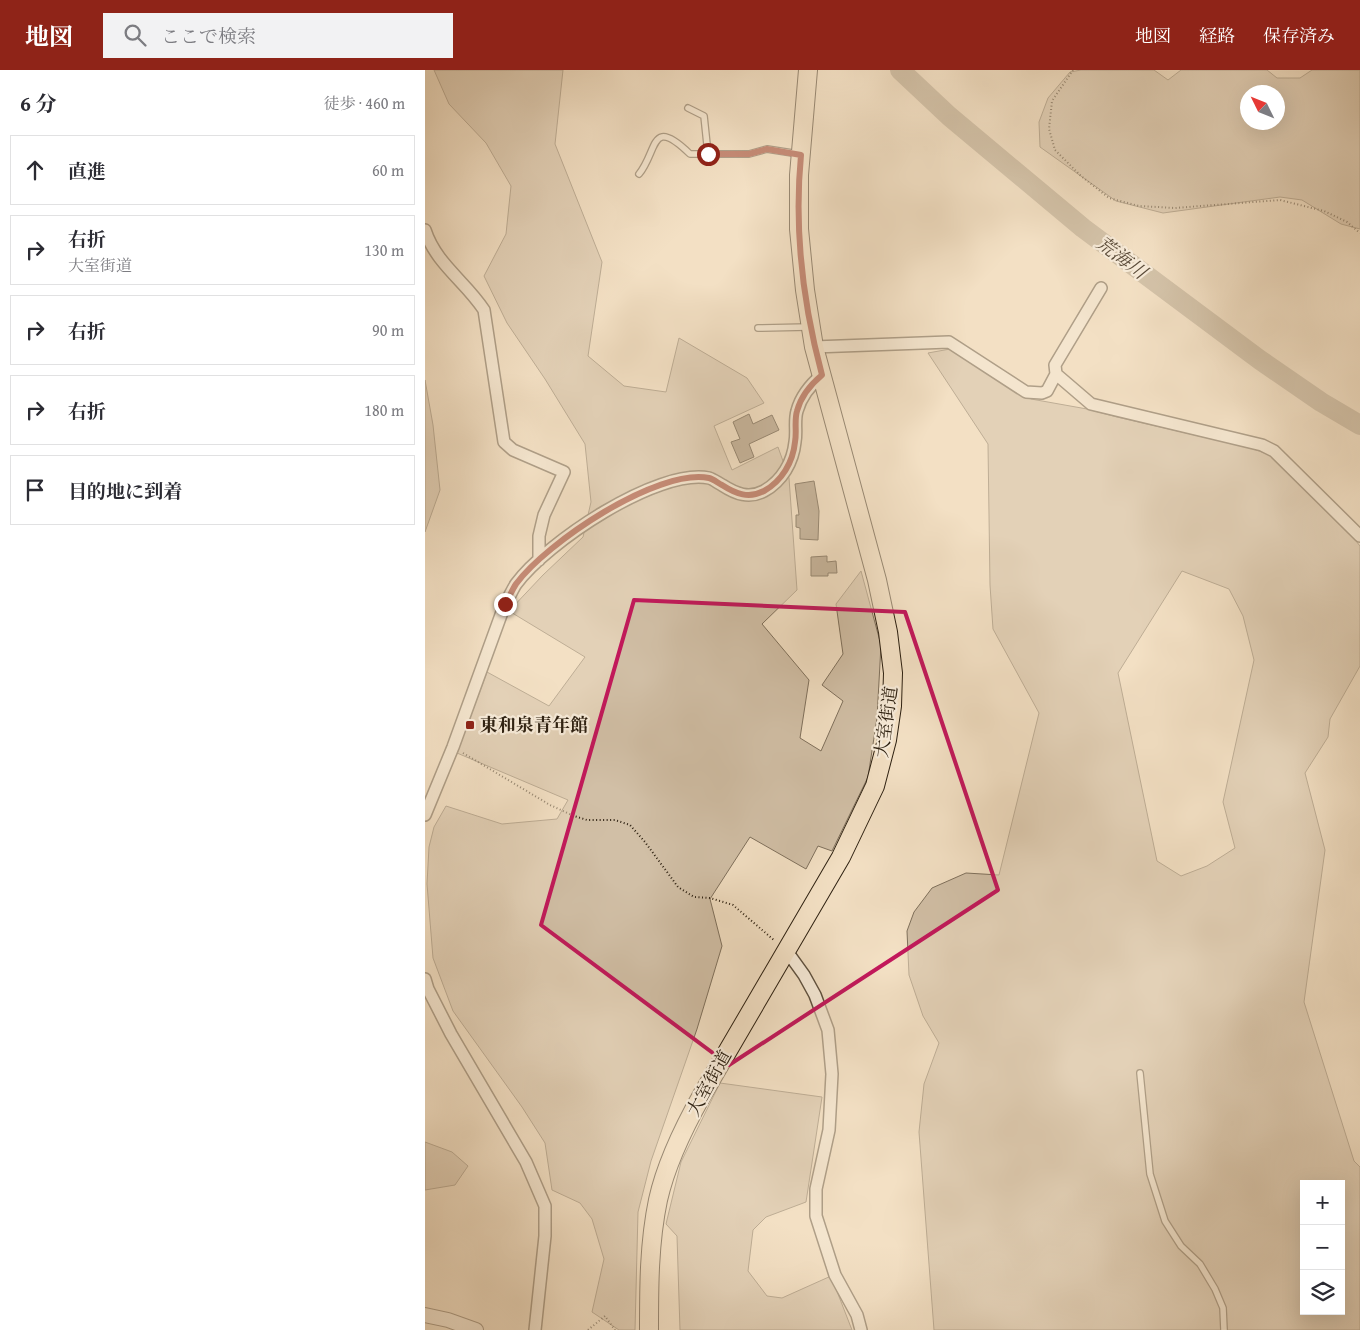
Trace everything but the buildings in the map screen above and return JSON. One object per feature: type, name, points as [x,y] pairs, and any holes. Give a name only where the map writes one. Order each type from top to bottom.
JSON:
[{"type":"main road","name":"大室街道","points":[[649,1330],[649,1266],[658,1200],[666,1175],[689,1118],[841,857],[875,786],[887,740],[892,706],[893,673],[885,613],[814,347],[805,290],[799,229],[799,174],[808,70]]},
{"type":"street","points":[[425,230],[429,245],[476,298],[484,310],[504,442],[513,450],[564,472],[544,516],[539,536],[539,560]]},
{"type":"street","points":[[814,347],[949,342],[1026,392],[1042,393],[1047,391],[1056,374],[1055,365],[1101,288]]},
{"type":"street","points":[[1056,374],[1091,404],[1262,445],[1274,451],[1360,536]]},
{"type":"street","points":[[425,815],[453,747],[505,604],[516,584],[539,560],[593,517],[663,484],[679,478],[710,478],[730,491],[751,496],[765,490],[782,476],[791,462],[795,442],[796,413],[809,386],[822,375]]},
{"type":"street","points":[[786,950],[804,975],[815,995],[829,1030],[832,1074],[829,1130],[816,1189],[816,1216],[835,1275],[857,1315],[861,1330]]},
{"type":"street","points":[[425,979],[427,989],[451,1034],[526,1162],[545,1206],[545,1236],[535,1330]]},
{"type":"street","points":[[425,1315],[448,1320],[476,1330]]},
{"type":"lane","points":[[688,108],[704,116],[708,154]]},
{"type":"lane","points":[[639,174],[646,166],[653,145],[658,139],[664,137],[677,140],[690,154],[749,154],[767,149],[801,155]]},
{"type":"lane","points":[[758,328],[811,327]]},
{"type":"lane","points":[[1140,1073],[1149,1174],[1165,1221],[1181,1246],[1200,1264],[1215,1289],[1223,1308],[1223,1330]]},
{"type":"path","points":[[1073,70],[1052,101],[1049,128],[1055,150],[1081,176],[1109,198],[1139,206],[1175,208],[1279,200],[1325,211],[1347,222],[1360,233]]},
{"type":"path","points":[[453,747],[550,805],[574,816],[587,820],[615,820],[630,825],[678,887],[694,897],[710,898],[733,905],[786,950]]},
{"type":"path","points":[[588,1330],[605,1316],[615,1330]]},
{"type":"highlighted area","points":[[634,600],[905,612],[998,890],[729,1065],[541,925]]},
{"type":"shaded area","points":[[434,70],[563,70],[555,144],[602,262],[588,356],[624,386],[666,392],[679,338],[747,378],[764,403],[714,426],[732,470],[778,447],[789,478],[797,590],[762,624],[809,680],[800,738],[821,751],[843,701],[822,685],[843,654],[836,604],[861,571],[881,645],[877,718],[868,777],[832,851],[818,846],[806,869],[750,837],[710,899],[722,946],[697,1029],[651,1161],[638,1212],[635,1330],[619,1330],[592,1312],[604,1259],[592,1219],[580,1203],[552,1190],[545,1143],[522,1107],[453,1011],[433,958],[427,884],[429,847],[434,827],[446,806],[502,824],[557,819],[568,800],[457,753],[487,672],[549,706],[585,657],[509,611],[583,537],[591,502],[585,444],[545,379],[507,323],[484,276],[506,234],[511,186],[486,143],[449,104]]},
{"type":"shaded area","points":[[1081,70],[1154,70],[1168,80],[1181,70],[1267,70],[1277,78],[1300,78],[1312,70],[1360,70],[1360,229],[1341,224],[1302,200],[1280,197],[1163,213],[1116,201],[1040,147],[1039,122],[1048,98],[1070,72]]},
{"type":"shaded area","points":[[950,349],[1031,399],[1087,409],[1251,448],[1270,455],[1348,531],[1360,546],[1360,666],[1330,719],[1328,737],[1305,773],[1325,850],[1304,1002],[1354,1161],[1360,1167],[1360,1330],[934,1330],[919,1132],[924,1084],[939,1043],[923,1016],[909,975],[907,931],[914,912],[932,888],[966,873],[999,875],[1039,713],[993,629],[990,585],[988,444],[928,353]],"holes":[[[1182,571],[1229,589],[1243,616],[1254,660],[1223,802],[1235,848],[1207,866],[1181,876],[1157,861],[1118,673]]]},
{"type":"shaded area","points":[[425,380],[433,425],[440,490],[425,532]]},
{"type":"shaded area","points":[[720,1083],[822,1097],[806,1202],[766,1217],[753,1230],[748,1271],[767,1296],[782,1298],[831,1276],[852,1330],[680,1330],[677,1236],[666,1224],[681,1162]]},
{"type":"shaded area","points":[[425,1142],[452,1152],[468,1166],[455,1185],[425,1190]]},
{"type":"waterway","name":"荒海川","points":[[900,70],[949,116],[1083,228],[1260,360],[1321,402],[1360,425]]},
{"type":"place","name":"東和泉青年館","points":[[470,725]]},
{"type":"route","points":[[505,604],[516,584],[539,560],[593,517],[616,505],[679,478],[710,478],[730,491],[751,496],[765,490],[782,476],[791,462],[795,442],[796,413],[809,386],[822,375],[814,347],[801,257],[799,174],[801,155],[767,149],[749,154],[708,154]]}]
